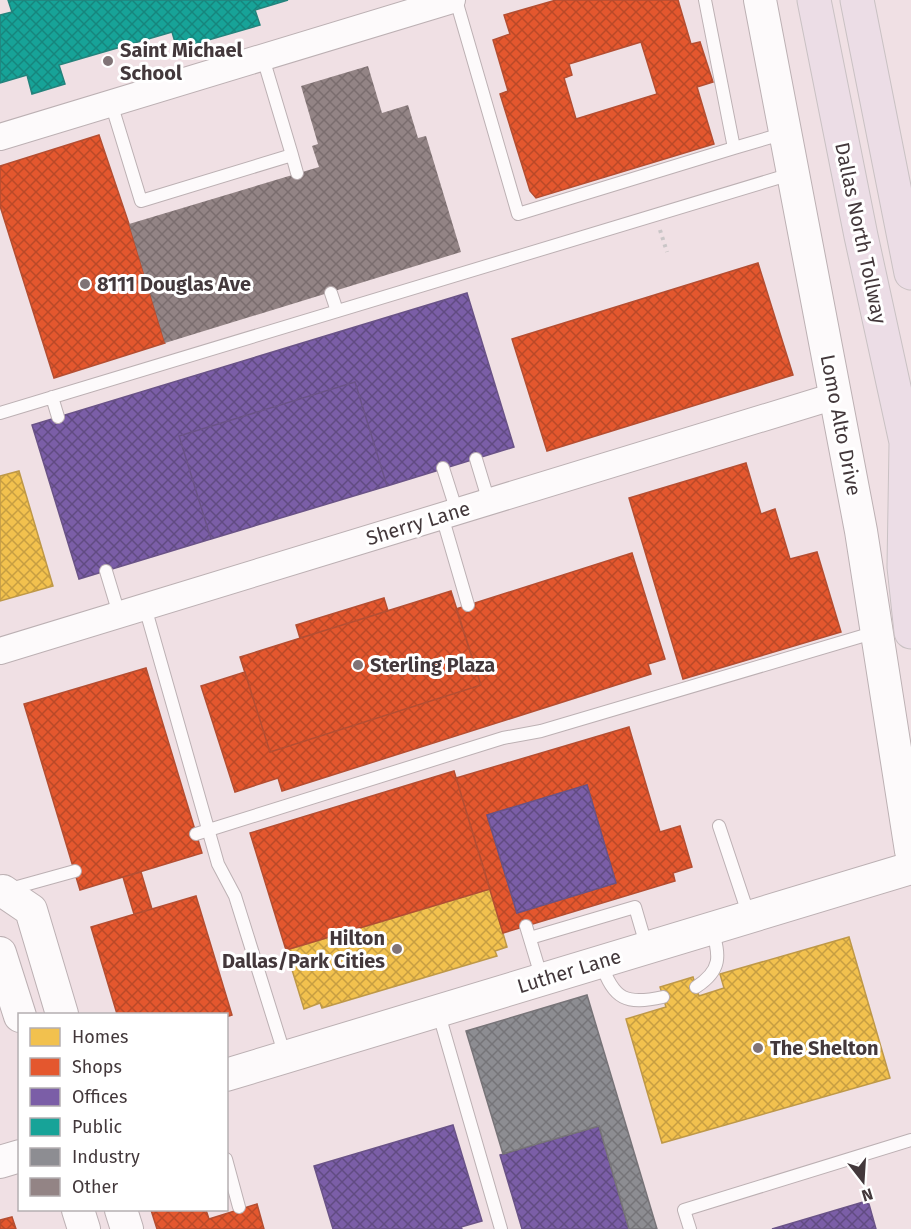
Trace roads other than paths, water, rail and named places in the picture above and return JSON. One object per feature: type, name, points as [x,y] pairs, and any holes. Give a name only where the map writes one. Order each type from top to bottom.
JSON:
[{"type":"highway","name":"Dallas North Tollway","points":[[814,0],[861,236],[908,452],[904,567],[911,632]]},
{"type":"highway","name":"Dallas North Tollway","points":[[856,0],[911,273]]},
{"type":"street","points":[[0,137],[454,0]]},
{"type":"street","name":"Lomo Alto Drive","points":[[760,0],[861,531],[911,851]]},
{"type":"street","name":"Sherry Lane","points":[[0,651],[835,396]]},
{"type":"street","name":"Luther Lane","points":[[228,1074],[911,868]]},
{"type":"street","points":[[1,891],[31,910],[62,1013]]},
{"type":"street","points":[[0,953],[19,1013]]},
{"type":"street","points":[[0,1162],[18,1157]]},
{"type":"street","points":[[79,1211],[84,1229]]},
{"type":"street","points":[[122,1211],[127,1229]]},
{"type":"lane","points":[[454,0],[518,214],[786,133]]},
{"type":"lane","points":[[705,0],[734,148]]},
{"type":"lane","points":[[263,58],[297,173]]},
{"type":"lane","points":[[111,103],[141,201],[292,155]]},
{"type":"lane","points":[[0,413],[793,173]]},
{"type":"lane","points":[[331,293],[337,311]]},
{"type":"lane","points":[[52,397],[58,417]]},
{"type":"lane","points":[[476,459],[489,502]]},
{"type":"lane","points":[[443,468],[449,514],[468,605]]},
{"type":"lane","points":[[106,571],[119,614]]},
{"type":"lane","points":[[145,607],[218,864],[235,896],[285,1057]]},
{"type":"lane","points":[[195,834],[503,738],[541,731],[878,632]]},
{"type":"lane","points":[[719,826],[749,917]]},
{"type":"lane","points":[[1,891],[75,871]]},
{"type":"lane","points":[[631,894],[647,948]]},
{"type":"lane","points":[[542,980],[528,932],[635,907]]},
{"type":"lane","points":[[696,987],[711,974],[717,964],[719,955],[712,928]]},
{"type":"lane","points":[[601,962],[607,981],[617,994],[631,1002],[663,997]]},
{"type":"lane","points":[[438,1011],[501,1229]]},
{"type":"lane","points":[[690,1229],[684,1210],[911,1140]]},
{"type":"lane","points":[[228,1166],[239,1207]]},
{"type":"place","name":"Saint Michael School","points":[[108,61]]},
{"type":"place","name":"8111 Douglas Ave","points":[[85,284]]},
{"type":"place","name":"Sterling Plaza","points":[[358,665]]},
{"type":"place","name":"Hilton Dallas/Park Cities","points":[[397,949]]},
{"type":"place","name":"The Shelton","points":[[758,1048]]}]
